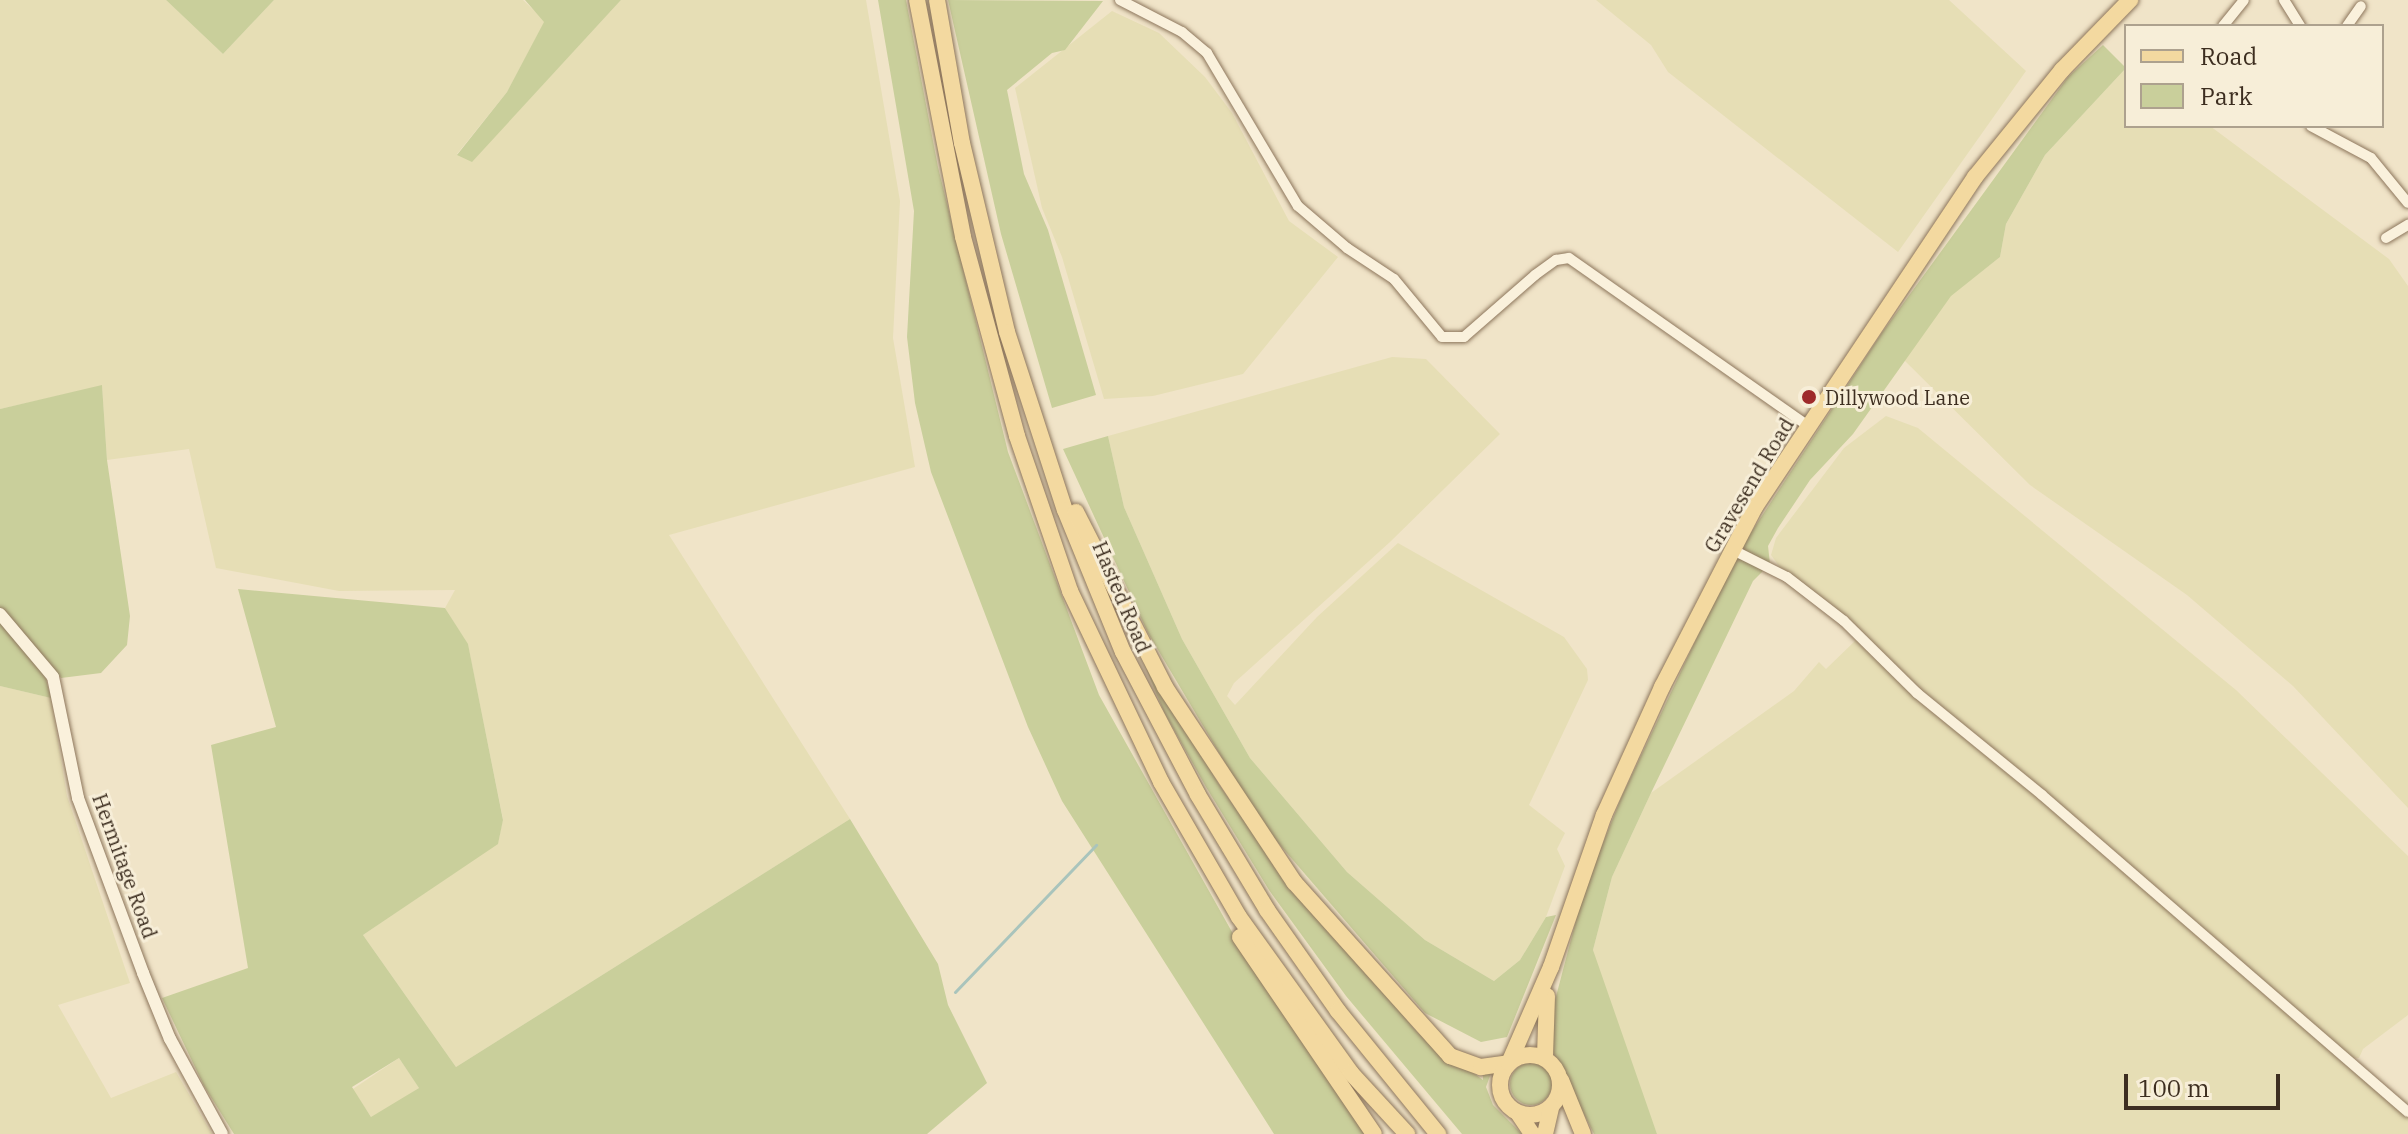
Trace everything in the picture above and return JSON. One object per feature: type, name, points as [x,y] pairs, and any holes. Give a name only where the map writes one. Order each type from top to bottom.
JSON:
[{"type":"main road","points":[[917,0],[963,237],[1017,436],[1102,685],[1173,823],[1261,971],[1374,1134]]},
{"type":"main road","name":"Hasted Road","points":[[937,0],[980,227],[1040,439],[1123,652],[1202,803],[1317,983],[1438,1134]]},
{"type":"main road","name":"Gravesend Road","points":[[1509,1063],[1551,967],[1604,815],[1733,550],[1807,425],[2005,138],[2130,0]]},
{"type":"main road","points":[[1040,439],[1165,687],[1294,882],[1450,1056],[1473,1066],[1509,1063],[1529,1054],[1545,1056],[1556,1071],[1583,1134]]},
{"type":"main road","points":[[1070,591],[1148,758],[1239,917],[1351,1073],[1407,1134]]},
{"type":"main road","name":"Gravesend Road","points":[[1545,1056],[1543,1021],[1551,967]]},
{"type":"main road","points":[[1509,1063],[1500,1088],[1506,1104],[1518,1113],[1532,1134]]},
{"type":"main road","points":[[1545,1134],[1551,1107],[1559,1090],[1556,1071]]},
{"type":"main road","points":[[1518,1113],[1537,1115],[1551,1107]]},
{"type":"street","points":[[1120,0],[1182,32],[1207,53],[1298,206],[1394,279],[1442,337],[1461,338],[1535,275],[1556,260],[1569,258],[1807,425]]},
{"type":"street","points":[[2225,24],[2244,0]]},
{"type":"street","points":[[2284,0],[2299,24]]},
{"type":"street","points":[[2348,24],[2361,6]]},
{"type":"street","points":[[2315,128],[2371,158],[2408,203]]},
{"type":"street","points":[[2386,238],[2408,225]]},
{"type":"street","points":[[1733,550],[1787,577],[1844,621],[1917,693],[2042,795],[2408,1112]]},
{"type":"street","name":"Hermitage Road","points":[[0,614],[53,677],[78,798],[170,1039],[222,1134]]},
{"type":"shaded area","points":[[0,0],[166,0],[223,54],[274,0],[523,0],[545,21],[507,92],[457,154],[473,160],[621,0],[866,0],[900,201],[893,338],[915,467],[669,535],[850,819],[456,1067],[363,935],[498,843],[503,819],[468,645],[445,608],[455,590],[339,591],[216,568],[189,449],[107,460],[102,386],[0,409]]},
{"type":"shaded area","points":[[1596,0],[1949,0],[2026,71],[1898,252],[1668,72],[1651,45]]},
{"type":"shaded area","points":[[1112,11],[1159,33],[1205,77],[1232,113],[1289,221],[1338,257],[1243,374],[1153,396],[1104,399],[1062,257],[1042,208],[1015,88]]},
{"type":"shaded area","points":[[2124,70],[2124,128],[2213,128],[2389,259],[2408,286],[2408,808],[2293,686],[2187,595],[2030,485],[1903,359],[1951,295],[2000,257],[2006,224],[2045,155]]},
{"type":"shaded area","points":[[1392,357],[1426,359],[1500,434],[1390,542],[1234,683],[1227,696],[1235,705],[1317,617],[1398,543],[1564,637],[1587,669],[1588,680],[1529,805],[1565,833],[1557,849],[1565,866],[1546,917],[1520,960],[1494,981],[1425,940],[1347,872],[1250,758],[1182,639],[1124,507],[1108,436]]},
{"type":"shaded area","points":[[1886,416],[1918,428],[2236,690],[2408,856],[2408,1015],[2363,1049],[2359,1058],[2349,1059],[1881,655],[1834,606],[1784,573],[1771,555],[1776,538],[1844,448]]},
{"type":"shaded area","points":[[1856,640],[2408,1112],[2408,1134],[1657,1134],[1601,987],[1593,950],[1612,877],[1651,793],[1794,691],[1819,662],[1826,669]]},
{"type":"shaded area","points":[[0,686],[51,698],[67,796],[130,983],[58,1005],[111,1098],[176,1072],[212,1134],[0,1134]]},
{"type":"shaded area","points":[[399,1058],[419,1088],[373,1119],[353,1089]]},
{"type":"green space","points":[[166,0],[274,0],[223,54]]},
{"type":"green space","points":[[525,0],[621,0],[472,162],[457,155],[507,92],[544,22]]},
{"type":"green space","points":[[878,0],[906,0],[938,167],[1008,452],[1099,695],[1250,964],[1368,1134],[1274,1134],[1062,801],[1028,727],[931,472],[915,403],[907,337],[914,211]]},
{"type":"green space","points":[[948,0],[1103,1],[1065,50],[1052,53],[1007,90],[1024,174],[1048,230],[1096,395],[1052,408],[1001,234]]},
{"type":"green space","points":[[2103,45],[2124,66],[2124,70],[2045,155],[2006,224],[2000,257],[1951,296],[1853,434],[1810,480],[1778,528],[1768,546],[1770,564],[1753,581],[1612,877],[1593,950],[1657,1134],[1594,1134],[1552,1050],[1553,1008],[1584,890],[1622,796],[1735,557],[1881,334],[2068,77]]},
{"type":"green space","points":[[102,385],[107,460],[130,616],[127,645],[101,673],[61,678],[0,608],[0,409]]},
{"type":"green space","points":[[1108,436],[1124,507],[1182,639],[1250,758],[1347,872],[1425,940],[1494,981],[1520,960],[1546,917],[1556,915],[1507,1037],[1481,1042],[1425,1013],[1260,822],[1148,633],[1063,449]]},
{"type":"green space","points":[[238,589],[445,608],[468,644],[503,820],[498,844],[363,935],[456,1067],[850,819],[938,964],[948,1005],[987,1083],[927,1134],[234,1134],[204,1086],[162,998],[248,968],[211,745],[276,727]],"holes":[[[399,1058],[419,1088],[371,1117],[352,1087]]]},
{"type":"green space","points":[[0,621],[43,668],[51,698],[0,686]]},
{"type":"green space","points":[[1131,632],[1218,783],[1272,861],[1418,1033],[1483,1080],[1483,1071],[1492,1070],[1486,1087],[1493,1105],[1522,1134],[1462,1134],[1346,996],[1269,890],[1206,787],[1164,712]]},
{"type":"green space","points":[[1531,1063],[1546,1069],[1552,1084],[1546,1099],[1531,1105],[1516,1099],[1510,1084],[1516,1069]]},
{"type":"waterway","points":[[955,992],[1096,845]]},
{"type":"place","name":"Dillywood Lane","points":[[1809,397]]}]
